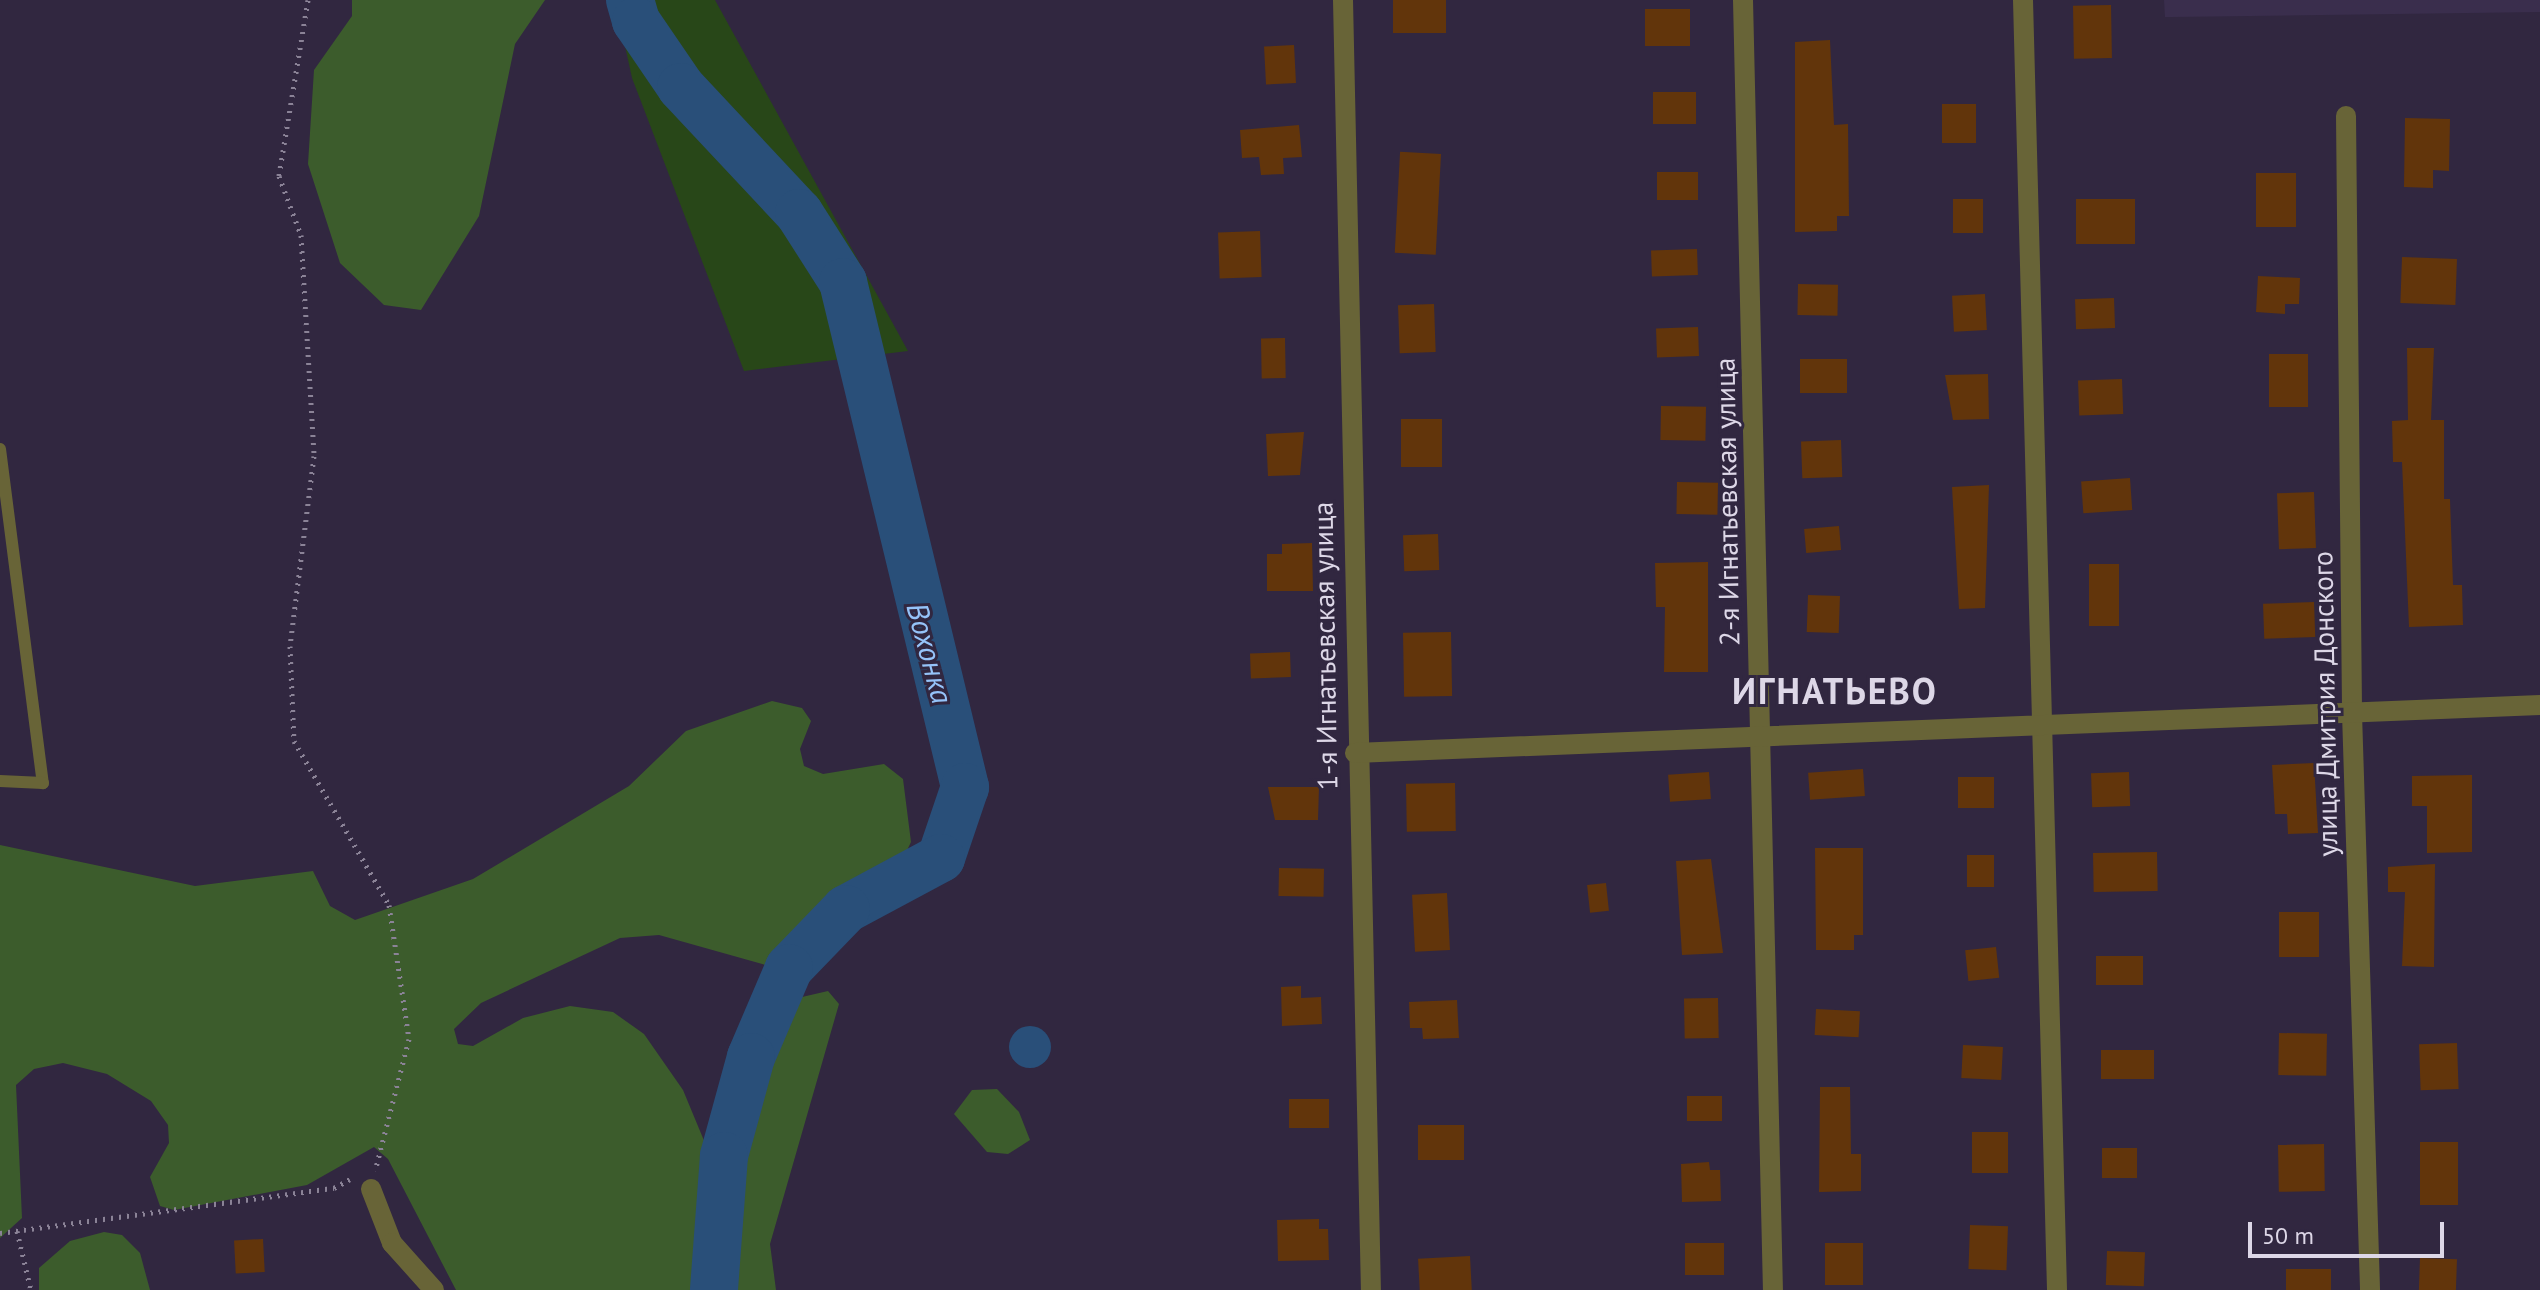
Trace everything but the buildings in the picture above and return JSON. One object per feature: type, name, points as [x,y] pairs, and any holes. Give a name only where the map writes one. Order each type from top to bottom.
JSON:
[{"type":"street","name":"1-я Игнатьевская улица","points":[[1343,0],[1355,753],[1371,1290]]},
{"type":"street","name":"2-я Игнатьевская улица","points":[[1743,0],[1773,1290]]},
{"type":"street","points":[[2023,0],[2057,1290]]},
{"type":"street","name":"улица Дмитрия Донского","points":[[2346,116],[2352,713],[2370,1290]]},
{"type":"street","points":[[1355,753],[1761,732],[2540,705]]},
{"type":"street","points":[[364,1178],[392,1243],[434,1290]]},
{"type":"lane","points":[[0,449],[43,783],[0,781]]},
{"type":"path","points":[[0,1233],[334,1188],[364,1178],[377,1164],[409,1039],[389,905],[294,741],[290,646],[314,456],[301,235],[279,176],[308,0]]},
{"type":"path","points":[[364,1178],[377,1164]]},
{"type":"path","points":[[17,1231],[31,1290]]},
{"type":"shaded area","points":[[2164,0],[2540,0],[2540,12],[2165,17]]},
{"type":"green space","points":[[352,0],[545,0],[515,44],[479,216],[421,310],[384,305],[340,263],[308,164],[314,70],[352,16]]},
{"type":"green space","points":[[615,0],[715,0],[908,351],[744,371],[632,78]]},
{"type":"green space","points":[[772,701],[802,708],[811,721],[800,749],[804,766],[823,774],[884,764],[903,779],[911,842],[900,865],[810,916],[776,968],[659,935],[620,938],[481,1003],[454,1029],[458,1044],[473,1046],[523,1018],[570,1006],[613,1012],[644,1034],[683,1090],[705,1143],[696,1290],[456,1290],[388,1159],[374,1147],[307,1185],[174,1210],[160,1206],[150,1177],[169,1143],[168,1125],[151,1101],[107,1074],[63,1063],[34,1069],[16,1085],[22,1218],[0,1238],[0,845],[195,886],[313,871],[330,906],[355,920],[473,879],[629,786],[686,731]]},
{"type":"green space","points":[[828,991],[839,1004],[770,1244],[776,1290],[732,1290],[742,1152],[784,1029],[802,997]]},
{"type":"green space","points":[[997,1089],[1019,1112],[1030,1140],[1008,1154],[987,1152],[954,1114],[972,1090]]},
{"type":"green space","points":[[104,1232],[122,1235],[140,1253],[150,1290],[39,1290],[39,1268],[70,1241]]},
{"type":"water","points":[[1030,1026],[1045,1032],[1051,1047],[1045,1062],[1030,1068],[1015,1062],[1009,1047],[1015,1032]]},
{"type":"waterway","name":"Вохонка","points":[[630,0],[636,21],[681,87],[799,213],[843,282],[965,787],[941,858],[846,909],[789,968],[751,1057],[724,1156],[714,1290]]},
{"type":"district","name":"ИГНАТЬЕВО","points":[[1835,691]]}]
